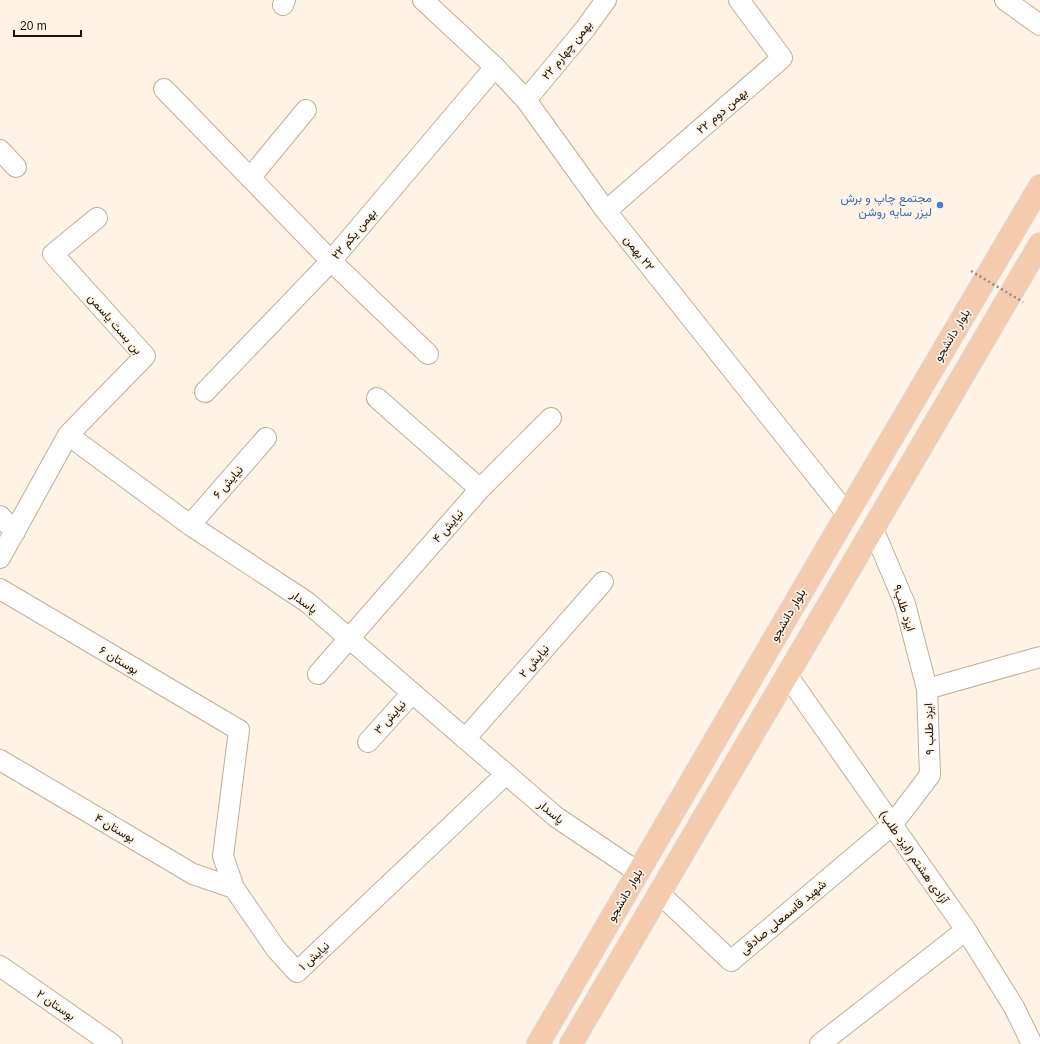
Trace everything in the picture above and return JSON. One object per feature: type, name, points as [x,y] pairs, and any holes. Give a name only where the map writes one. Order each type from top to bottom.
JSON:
[{"type":"main road","name":"بلوار دانشجو","points":[[538,1044],[1040,186]]},
{"type":"main road","points":[[571,1044],[1040,244]]},
{"type":"street","name":"٢٢ بهمن","points":[[423,0],[495,67],[526,100],[606,211],[847,514]]},
{"type":"street","name":"۲۲ بهمن چهارم","points":[[526,100],[585,29],[606,0]]},
{"type":"street","name":"۲۲ بهمن دوم","points":[[606,211],[782,58],[739,0]]},
{"type":"street","points":[[1005,0],[1040,25]]},
{"type":"street","name":"۲۲ بهمن یکم","points":[[205,392],[331,261],[495,67]]},
{"type":"street","points":[[164,89],[331,261],[428,354]]},
{"type":"street","points":[[250,178],[306,110]]},
{"type":"street","points":[[0,150],[16,166]]},
{"type":"street","name":"بن بست یاسمن","points":[[68,435],[144,356],[52,254],[97,218]]},
{"type":"street","points":[[377,398],[480,489]]},
{"type":"street","name":"نیایش ۴","points":[[318,674],[480,489],[551,418]]},
{"type":"street","points":[[0,558],[68,435]]},
{"type":"street","name":"پاسدار","points":[[68,435],[190,525],[307,602],[556,817],[638,872]]},
{"type":"street","name":"نیایش ۶","points":[[190,525],[266,438]]},
{"type":"street","points":[[0,516],[15,532]]},
{"type":"street","name":"ایزد طلب۹","points":[[873,529],[905,604],[927,689]]},
{"type":"street","name":"نیایش ۲","points":[[465,739],[603,582]]},
{"type":"street","name":"بوستان ۶","points":[[0,589],[239,730]]},
{"type":"street","name":"ایزد طلب ۹","points":[[892,825],[930,775],[927,689],[1040,657]]},
{"type":"street","name":"آزادی هشتم (ایزد طلب)","points":[[787,675],[966,930],[1014,1007],[1032,1044]]},
{"type":"street","name":"نیایش ۳","points":[[368,742],[412,693]]},
{"type":"street","name":"نیایش ۱","points":[[239,730],[223,856],[234,888],[276,949],[297,972],[506,774]]},
{"type":"street","name":"بوستان ۴","points":[[0,760],[193,874],[234,888]]},
{"type":"street","name":"شهید قاسمعلی صادقی","points":[[659,893],[731,961],[892,825]]},
{"type":"street","points":[[820,1044],[966,930]]},
{"type":"street","name":"بوستان ۲","points":[[0,966],[112,1044]]},
{"type":"path","points":[[971,271],[1023,302]]},
{"type":"place","name":"مجتمع چاپ و برش لیزر سایه روشن","points":[[940,205]]}]
